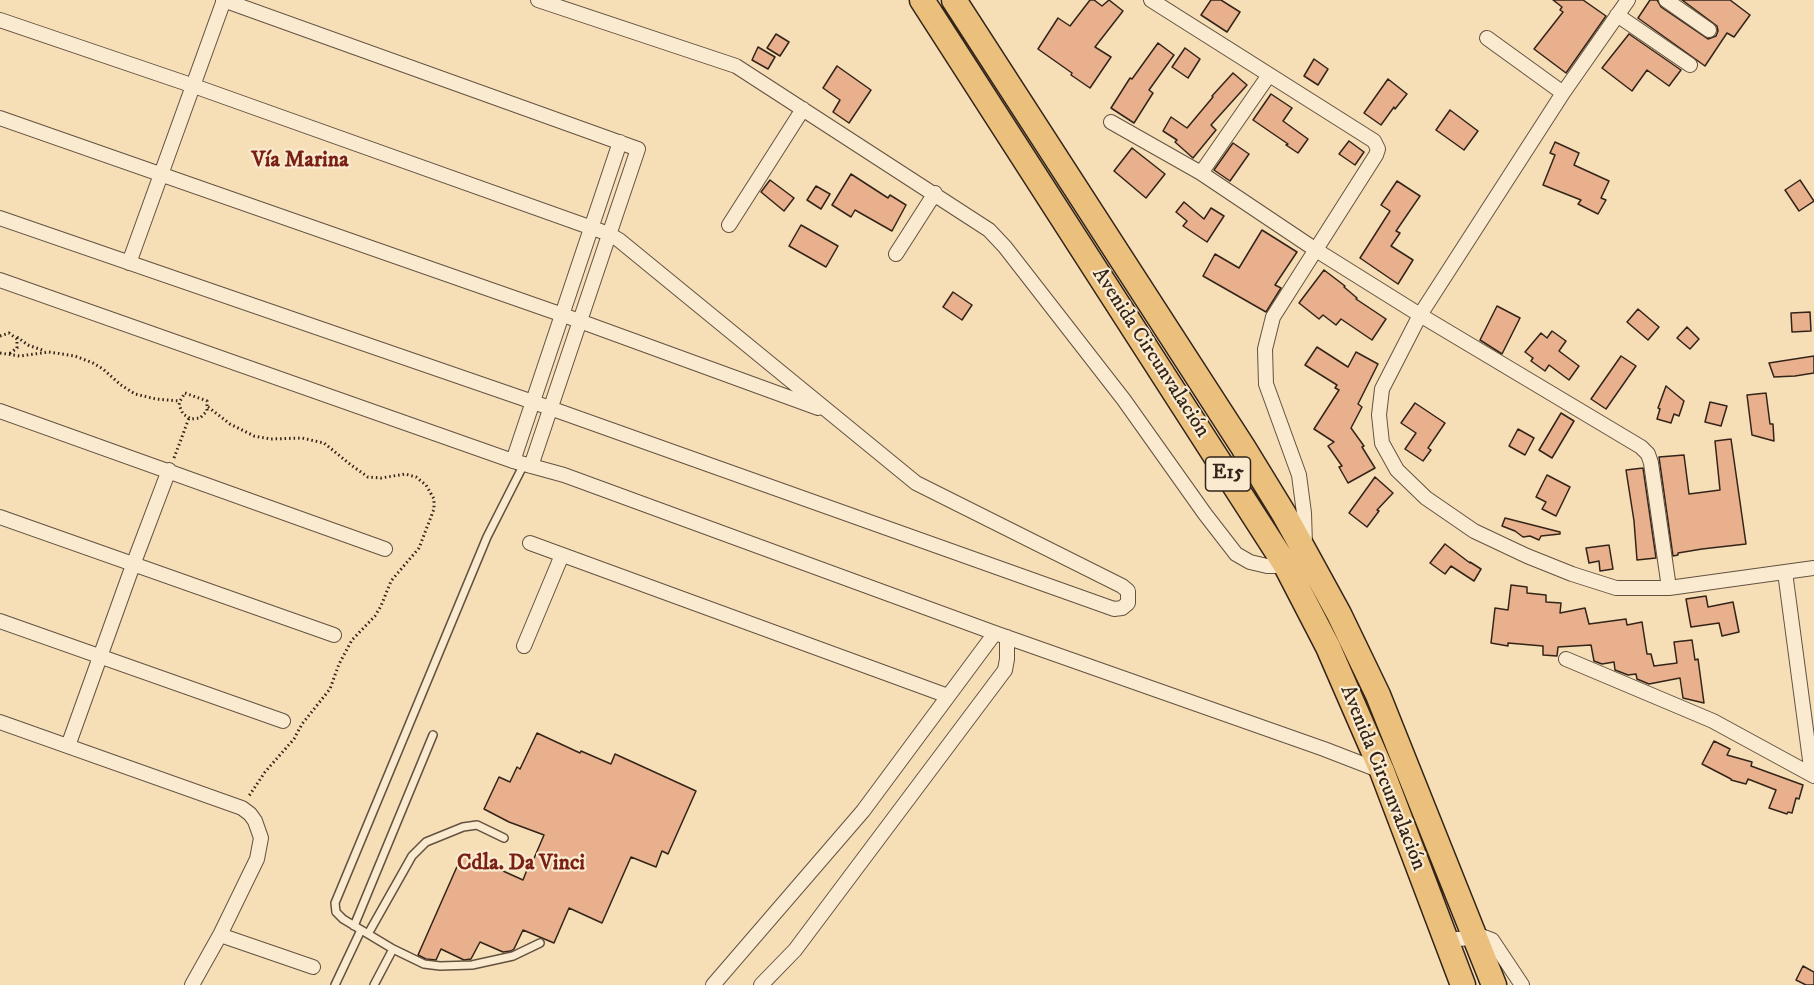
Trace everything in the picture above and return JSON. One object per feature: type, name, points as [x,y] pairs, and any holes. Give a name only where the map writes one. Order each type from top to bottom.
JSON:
[{"type":"highway","name":"Avenida Circunvalación","points":[[922,0],[1285,564],[1328,647],[1382,771],[1463,985]]},
{"type":"highway","name":"Avenida Circunvalación","points":[[954,0],[1243,447],[1284,514],[1339,614],[1378,695],[1494,985]]},
{"type":"street","points":[[129,263],[224,0],[638,149],[550,408],[523,464]]},
{"type":"street","points":[[538,0],[736,66],[988,230],[1001,242],[1124,400],[1236,554],[1259,565],[1285,564],[1305,552],[1304,513],[1299,475],[1266,384],[1264,349],[1273,317],[1378,149],[1374,141],[1151,0]]},
{"type":"street","points":[[1628,0],[1563,93],[1420,315],[1382,389],[1379,415],[1382,442],[1396,470],[1426,498],[1474,531],[1527,556],[1616,588],[1669,588],[1814,568]]},
{"type":"street","points":[[1666,0],[1709,30]]},
{"type":"street","points":[[1617,15],[1690,64]]},
{"type":"street","points":[[0,20],[609,234],[916,483],[1122,586],[1128,591],[1128,603],[1122,608],[1114,609],[533,402],[0,218]]},
{"type":"street","points":[[1487,38],[1563,93]]},
{"type":"street","points":[[1201,173],[1269,75]]},
{"type":"street","points":[[729,225],[803,109]]},
{"type":"street","points":[[0,118],[563,315],[828,412]]},
{"type":"street","points":[[1111,122],[1201,173],[1316,250],[1420,315],[1641,447],[1648,454],[1651,464],[1669,588]]},
{"type":"street","points":[[523,464],[533,402],[620,142]]},
{"type":"street","points":[[896,254],[934,194]]},
{"type":"street","points":[[1,283],[523,464],[564,475],[1106,674],[1324,749],[1414,785]]},
{"type":"street","points":[[0,411],[385,549]]},
{"type":"street","points":[[68,746],[169,470]]},
{"type":"street","points":[[0,517],[334,635]]},
{"type":"street","points":[[530,543],[948,696]]},
{"type":"street","points":[[524,646],[562,555]]},
{"type":"street","points":[[1785,572],[1813,776]]},
{"type":"street","points":[[0,621],[283,721]]},
{"type":"street","points":[[712,985],[863,811],[948,696],[1001,635]]},
{"type":"street","points":[[762,985],[795,950],[1005,670],[1007,659],[1001,635]]},
{"type":"street","points":[[1566,659],[1713,721],[1813,776]]},
{"type":"street","points":[[0,722],[242,808],[250,813],[261,838],[257,859],[220,935],[192,985]]},
{"type":"street","points":[[220,935],[313,967]]},
{"type":"street","points":[[1445,940],[1474,937],[1492,940],[1522,985]]},
{"type":"lane","points":[[523,464],[487,537],[335,903],[336,912],[343,920],[424,964],[472,965],[513,956],[540,944]]},
{"type":"lane","points":[[335,985],[433,735]]},
{"type":"lane","points":[[368,934],[412,856],[426,842],[463,827],[477,825],[504,838]]},
{"type":"lane","points":[[374,985],[393,949]]},
{"type":"path","points":[[0,336],[9,333],[28,345],[49,352],[68,354],[93,363],[135,394],[180,401]]},
{"type":"path","points":[[5,354],[12,353],[17,348],[18,342],[15,336]]},
{"type":"path","points":[[0,352],[26,356],[49,352]]},
{"type":"path","points":[[185,393],[207,401],[208,407],[200,418],[189,418],[180,410],[180,401],[185,393]]},
{"type":"path","points":[[208,407],[230,424],[254,436],[272,439],[302,438],[324,443],[368,477],[381,478],[405,474],[416,477],[431,490],[435,504],[419,548],[391,581],[375,616],[352,640],[339,664],[330,689],[304,721],[294,739],[265,772],[242,808]]},
{"type":"path","points":[[169,470],[189,418]]},
{"type":"building","points":[[1090,0],[1102,6],[1109,0],[1123,11],[1095,47],[1111,57],[1090,88],[1038,49],[1058,18],[1070,26]]},
{"type":"building","points":[[1211,0],[1221,0],[1240,12],[1227,32],[1201,15]]},
{"type":"building","points":[[1553,0],[1583,0],[1606,16],[1566,73],[1534,49],[1563,12],[1560,10],[1562,7]]},
{"type":"building","points":[[1650,0],[1657,0],[1661,7],[1708,39],[1716,36],[1717,26],[1682,0],[1730,0],[1750,15],[1734,37],[1727,33],[1705,66],[1638,18]]},
{"type":"building","points":[[776,34],[789,42],[780,56],[767,48]]},
{"type":"building","points":[[1629,34],[1681,70],[1669,86],[1647,70],[1632,91],[1602,68]]},
{"type":"building","points":[[1158,43],[1174,55],[1149,90],[1153,93],[1134,123],[1111,108],[1130,78],[1132,79]]},
{"type":"building","points":[[758,47],[775,57],[768,69],[752,60]]},
{"type":"building","points":[[1185,48],[1200,59],[1188,78],[1172,67]]},
{"type":"building","points":[[1314,59],[1328,69],[1318,85],[1304,76]]},
{"type":"building","points":[[837,66],[871,90],[849,123],[833,112],[840,100],[823,88]]},
{"type":"building","points":[[1233,73],[1247,85],[1211,125],[1216,130],[1193,158],[1175,142],[1177,140],[1163,131],[1171,117],[1187,128]]},
{"type":"building","points":[[1388,79],[1407,94],[1381,125],[1364,113]]},
{"type":"building","points":[[1271,94],[1292,108],[1283,121],[1308,139],[1298,153],[1253,120]]},
{"type":"building","points":[[1450,110],[1478,131],[1464,150],[1436,130]]},
{"type":"building","points":[[1349,141],[1364,152],[1355,165],[1339,154]]},
{"type":"building","points":[[1555,142],[1579,153],[1574,165],[1609,181],[1601,198],[1606,200],[1598,214],[1578,204],[1581,200],[1543,185],[1555,155],[1550,153]]},
{"type":"building","points":[[1233,143],[1249,154],[1230,181],[1214,170]]},
{"type":"building","points":[[1132,148],[1165,174],[1146,198],[1114,171]]},
{"type":"building","points":[[851,174],[888,198],[890,195],[906,205],[892,231],[855,210],[851,217],[832,205]]},
{"type":"building","points":[[770,180],[794,198],[784,211],[761,192]]},
{"type":"building","points":[[1800,180],[1814,201],[1799,211],[1785,190]]},
{"type":"building","points":[[1397,181],[1420,196],[1396,231],[1400,233],[1391,246],[1413,260],[1398,284],[1360,258],[1390,211],[1381,205]]},
{"type":"building","points":[[816,186],[830,194],[821,209],[807,200]]},
{"type":"building","points":[[1184,202],[1204,219],[1211,208],[1224,216],[1207,242],[1183,226],[1187,221],[1176,212]]},
{"type":"building","points":[[801,225],[838,246],[826,267],[789,246]]},
{"type":"building","points":[[1262,230],[1297,252],[1275,285],[1281,288],[1266,312],[1203,276],[1215,254],[1239,268]]},
{"type":"building","points":[[1324,270],[1345,286],[1356,299],[1386,319],[1372,340],[1341,319],[1336,325],[1323,315],[1319,319],[1299,303]]},
{"type":"building","points":[[953,292],[972,305],[962,320],[943,307]]},
{"type":"building","points":[[1497,306],[1520,318],[1502,354],[1480,340]]},
{"type":"building","points":[[1638,309],[1659,327],[1648,340],[1627,322]]},
{"type":"building","points":[[1810,312],[1811,331],[1792,332],[1791,313]]},
{"type":"building","points":[[1687,327],[1699,339],[1690,349],[1677,338]]},
{"type":"building","points":[[1552,331],[1566,341],[1559,351],[1579,366],[1569,380],[1549,365],[1545,371],[1531,361],[1533,358],[1525,352],[1541,333],[1547,338]]},
{"type":"building","points":[[1317,347],[1348,367],[1356,352],[1378,364],[1358,404],[1362,407],[1351,428],[1364,446],[1362,447],[1375,468],[1348,483],[1339,467],[1342,466],[1328,446],[1334,442],[1314,429],[1339,390],[1335,388],[1337,385],[1305,365]]},
{"type":"building","points":[[1621,356],[1636,366],[1606,409],[1591,399]]},
{"type":"building","points":[[1814,356],[1814,373],[1795,376],[1774,377],[1769,363]]},
{"type":"building","points":[[1666,386],[1684,401],[1679,416],[1674,414],[1671,423],[1657,419],[1660,409],[1658,408]]},
{"type":"building","points":[[1766,393],[1770,424],[1773,424],[1774,441],[1752,435],[1747,395]]},
{"type":"building","points":[[1710,402],[1727,406],[1721,426],[1705,422]]},
{"type":"building","points":[[1415,403],[1445,423],[1428,448],[1431,450],[1423,461],[1405,449],[1416,433],[1401,423]]},
{"type":"building","points":[[1561,413],[1574,421],[1552,458],[1539,450]]},
{"type":"building","points":[[1518,429],[1534,438],[1525,455],[1509,446]]},
{"type":"building","points":[[1731,439],[1746,544],[1702,549],[1673,556],[1659,457],[1684,455],[1689,494],[1720,490],[1715,441]]},
{"type":"building","points":[[1643,468],[1656,558],[1637,560],[1626,470]]},
{"type":"building","points":[[1547,475],[1570,487],[1556,516],[1542,509],[1546,502],[1536,497]]},
{"type":"building","points":[[1375,477],[1393,493],[1377,510],[1379,511],[1367,527],[1349,513]]},
{"type":"building","points":[[1505,518],[1560,532],[1560,534],[1541,536],[1539,540],[1530,536],[1523,537],[1502,526]]},
{"type":"building","points":[[1445,544],[1481,569],[1474,581],[1451,566],[1445,574],[1430,563]]},
{"type":"building","points":[[1609,545],[1613,569],[1600,571],[1599,561],[1589,563],[1586,548]]},
{"type":"building","points":[[1511,585],[1527,587],[1527,593],[1546,595],[1546,602],[1561,603],[1560,613],[1585,608],[1589,624],[1626,619],[1627,625],[1642,622],[1647,654],[1651,654],[1654,666],[1677,663],[1674,642],[1692,640],[1695,660],[1698,659],[1704,703],[1683,698],[1680,678],[1649,684],[1637,679],[1636,674],[1628,675],[1615,670],[1614,662],[1602,664],[1594,661],[1591,645],[1558,647],[1557,656],[1543,655],[1543,646],[1508,643],[1508,646],[1491,643],[1495,608],[1508,610]]},
{"type":"building","points":[[1706,596],[1708,607],[1733,602],[1739,632],[1722,636],[1719,623],[1691,627],[1686,599]]},
{"type":"building","points":[[537,733],[580,753],[581,751],[611,764],[615,754],[696,791],[668,854],[662,851],[656,867],[631,857],[602,923],[569,908],[554,943],[523,930],[511,951],[503,952],[480,942],[471,959],[464,960],[441,949],[436,960],[418,955],[463,853],[523,880],[544,835],[509,822],[484,809],[499,777],[510,782],[517,767],[520,769]]},
{"type":"building","points":[[1714,741],[1730,749],[1727,755],[1752,762],[1751,766],[1803,785],[1792,813],[1787,814],[1769,808],[1776,790],[1748,779],[1746,784],[1731,780],[1702,764]]},
{"type":"building","points":[[1803,966],[1814,972],[1814,985],[1806,985],[1796,980]]},
{"type":"district","name":"Vía Marina","points":[[300,161]]},
{"type":"district","name":"Cdla. Da Vinci","points":[[521,864]]}]
